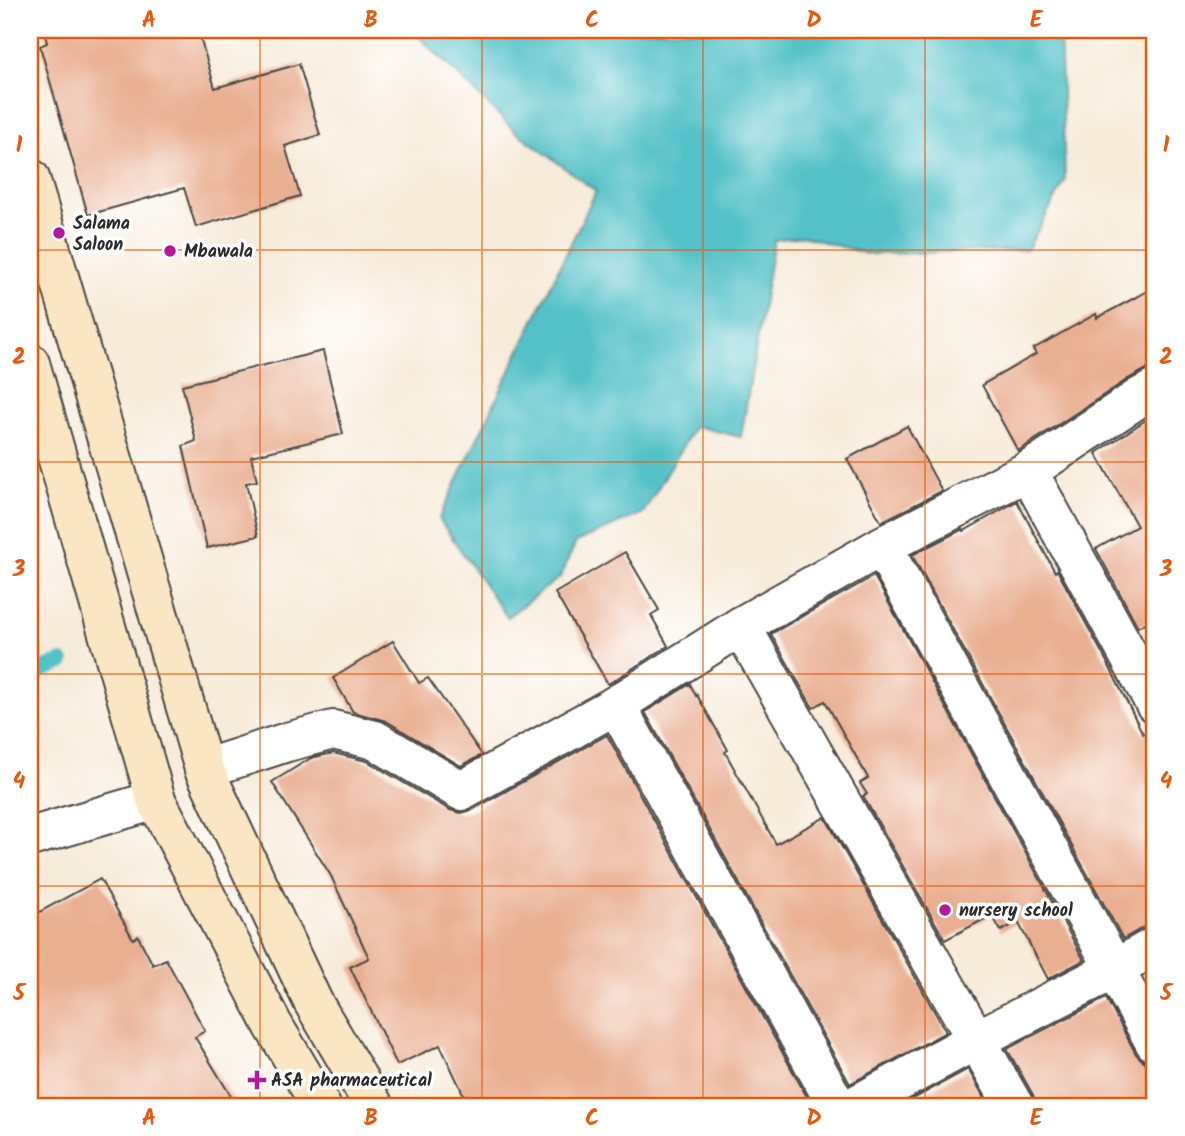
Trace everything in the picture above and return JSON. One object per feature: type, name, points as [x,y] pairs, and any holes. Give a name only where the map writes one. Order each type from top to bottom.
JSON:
[{"type":"main road","points":[[30,178],[204,769],[313,1002],[374,1106]]},
{"type":"main road","points":[[30,363],[156,800],[273,1025],[321,1106]]},
{"type":"street","points":[[204,769],[333,730],[374,740],[461,791],[616,705],[741,626],[1150,402]]},
{"type":"street","points":[[1028,471],[1155,704]]},
{"type":"street","points":[[882,547],[1155,1043]]},
{"type":"street","points":[[741,626],[1014,1106]]},
{"type":"street","points":[[616,705],[837,1106]]},
{"type":"street","points":[[30,837],[156,800]]},
{"type":"street","points":[[854,1106],[1155,946]]},
{"type":"water","points":[[412,30],[1060,30],[1065,181],[1027,250],[867,254],[803,236],[774,240],[741,437],[695,426],[643,513],[576,542],[560,577],[507,617],[439,519],[596,191],[515,131]]},
{"type":"building","points":[[44,30],[198,30],[215,88],[299,64],[320,135],[285,146],[300,196],[196,227],[184,188],[88,215],[40,46],[47,43]]},
{"type":"building","points":[[1155,287],[1155,367],[1128,379],[1018,451],[982,385],[1036,354],[1033,349],[1096,314],[1097,318]]},
{"type":"building","points":[[323,351],[343,434],[251,456],[257,481],[246,483],[258,536],[207,548],[183,446],[196,441],[182,385]]},
{"type":"building","points":[[1155,414],[1155,618],[1138,627],[1096,549],[1137,526],[1096,453]]},
{"type":"building","points":[[907,426],[942,491],[881,522],[847,459]]},
{"type":"building","points":[[1017,501],[1107,662],[1143,734],[1155,728],[1155,924],[1123,939],[912,555],[963,529],[964,531]]},
{"type":"building","points":[[625,552],[659,610],[651,615],[668,646],[608,684],[555,593]]},
{"type":"building","points":[[874,576],[1084,960],[1048,979],[1018,922],[1001,931],[992,915],[945,940],[863,796],[867,794],[860,783],[868,778],[825,701],[813,708],[771,634]]},
{"type":"building","points":[[393,641],[419,683],[428,678],[482,755],[461,766],[386,721],[353,712],[333,678]]},
{"type":"building","points":[[690,684],[728,750],[725,752],[776,844],[825,817],[946,1032],[850,1084],[645,712]]},
{"type":"building","points":[[607,735],[812,1106],[469,1106],[440,1045],[397,1065],[350,967],[369,958],[331,876],[272,782],[311,758],[333,753],[367,761],[450,810],[461,813],[472,810]]},
{"type":"building","points":[[100,879],[133,939],[138,936],[153,965],[166,959],[205,1031],[195,1037],[237,1106],[30,1106],[30,917]]},
{"type":"building","points":[[1106,998],[1136,1054],[1144,1062],[1155,1065],[1155,1106],[1036,1106],[1033,1095],[1007,1049]]},
{"type":"building","points":[[968,1069],[989,1106],[900,1106]]},
{"type":"waterway","points":[[30,675],[62,662]]},
{"type":"place","name":"Salama Saloon","points":[[59,233]]},
{"type":"place","name":"Mbawala","points":[[170,251]]},
{"type":"place","name":"nursery school","points":[[945,910]]},
{"type":"place","name":"ASA pharmaceutical","points":[[257,1080]]}]
